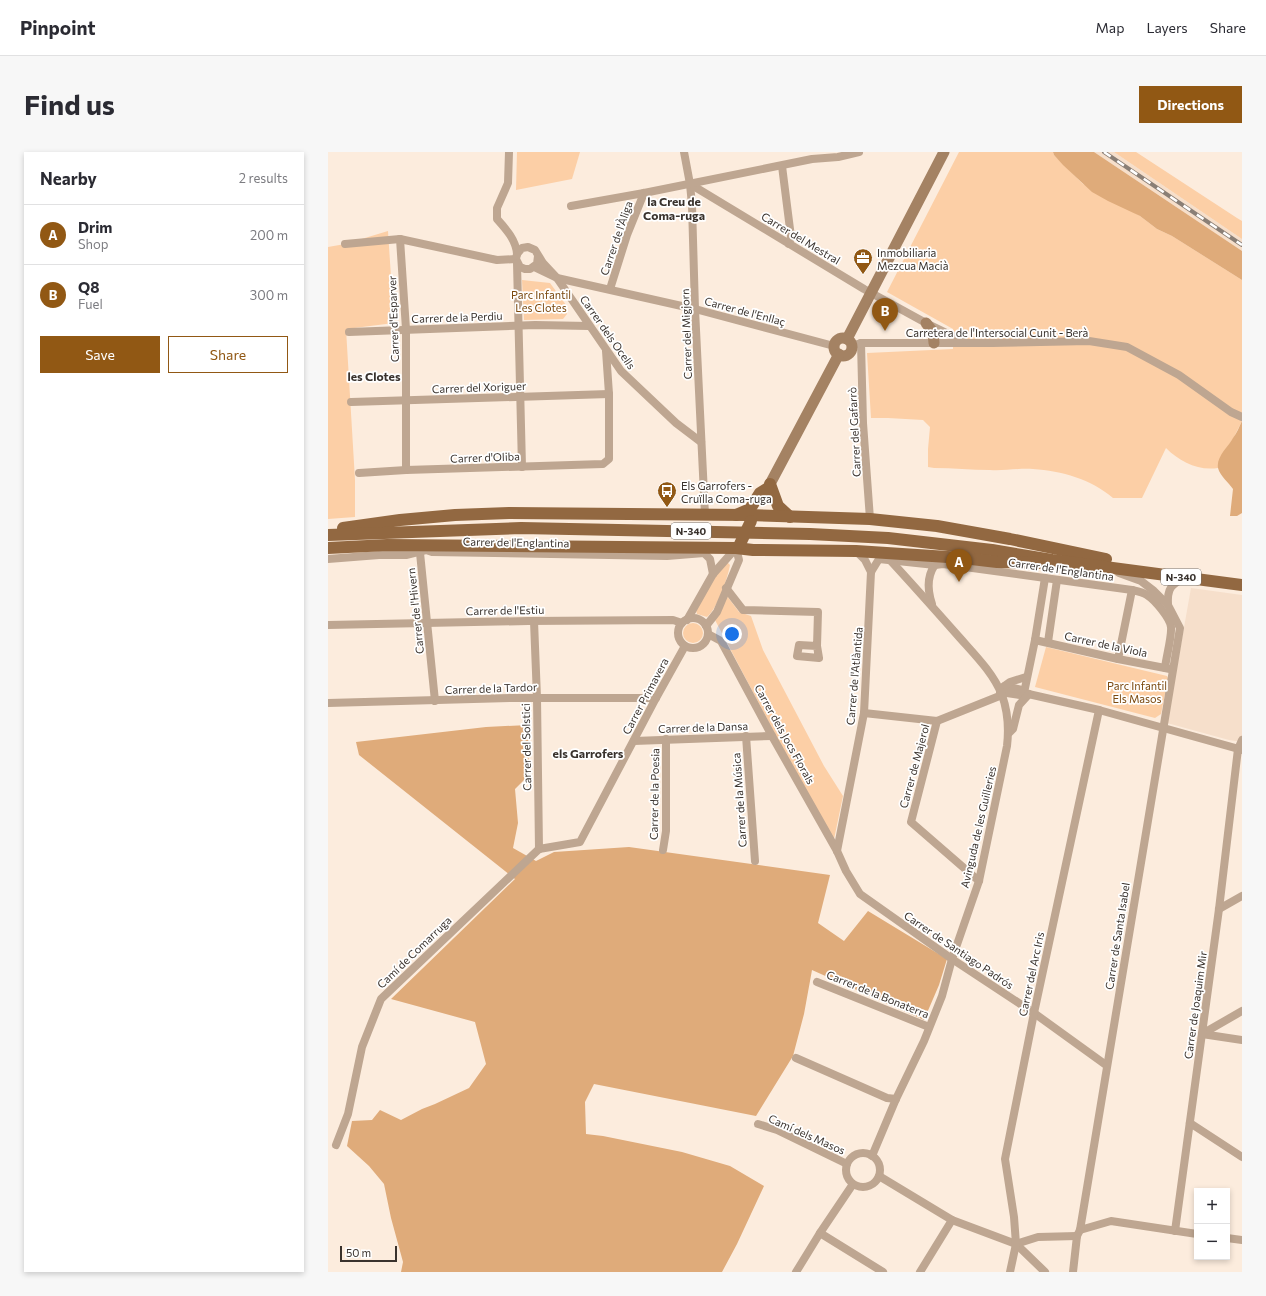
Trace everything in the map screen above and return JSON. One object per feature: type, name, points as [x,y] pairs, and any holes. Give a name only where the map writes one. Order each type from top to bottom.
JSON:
[{"type":"main road","points":[[769,486],[778,506],[790,517]]},
{"type":"main road","points":[[733,516],[750,509],[760,493],[769,486]]},
{"type":"main road","points":[[738,546],[769,486]]},
{"type":"main road","points":[[328,530],[400,520],[455,515],[509,513],[705,515],[752,518],[790,517],[870,519],[937,526],[1010,539],[1108,560],[1115,568]]},
{"type":"main road","name":"N-340","points":[[328,535],[521,528],[810,534],[910,541],[1017,553],[1052,560],[1242,585]]},
{"type":"main road","points":[[328,548],[387,545],[702,550],[738,546],[753,550],[856,551],[878,556],[939,561],[1039,563],[1052,560]]},
{"type":"street","points":[[509,152],[508,183],[497,208],[497,219],[516,247],[522,467]]},
{"type":"street","name":"Carrer del Migjorn","points":[[684,152],[690,184],[694,240],[695,309],[705,515]]},
{"type":"street","points":[[571,206],[782,166],[814,156],[838,157],[859,152]]},
{"type":"street","points":[[769,486],[836,350],[834,344],[838,339],[853,343],[871,292],[944,152]]},
{"type":"street","points":[[782,166],[791,237],[789,244]]},
{"type":"street","name":"Carrer del Mestral","points":[[690,184],[871,292],[926,323],[966,343]]},
{"type":"street","name":"Carrer de l'Àliga","points":[[610,290],[627,235],[644,193]]},
{"type":"street","points":[[345,244],[400,238],[497,260],[517,259]]},
{"type":"street","name":"Carrer d'Esparver","points":[[400,238],[406,329],[406,470]]},
{"type":"street","points":[[517,278],[525,269],[534,267],[537,264],[538,256],[535,250],[528,247],[522,248],[517,259],[520,267],[525,269]]},
{"type":"street","name":"Carrer dels Ocells","points":[[538,256],[557,278],[606,351],[627,379],[676,423],[701,442]]},
{"type":"street","name":"Carrer de l'Enllaç","points":[[534,267],[557,278],[695,309],[836,350]]},
{"type":"street","points":[[926,323],[933,332],[934,343]]},
{"type":"street","name":"Carrer de la Perdiu","points":[[349,332],[518,326],[589,326]]},
{"type":"street","name":"Carretera de l'Intersocial Cunit - Berà","points":[[853,343],[1089,341],[1127,347],[1179,375],[1231,412],[1242,417]]},
{"type":"street","name":"Carrer del Gafarrò","points":[[853,343],[863,423],[870,519]]},
{"type":"street","points":[[606,351],[609,394]]},
{"type":"street","points":[[608,382],[618,377],[627,379]]},
{"type":"street","name":"Carrer del Xoriguer","points":[[351,402],[609,394]]},
{"type":"street","name":"Carrer d'Oliba","points":[[360,473],[406,470],[603,464],[608,459],[609,394]]},
{"type":"street","name":"Carrer de l'Hivern","points":[[387,545],[393,548],[411,549],[420,552],[434,701]]},
{"type":"street","points":[[738,546],[739,560],[717,612],[707,630],[705,642],[701,646],[691,648],[685,646],[678,636],[679,628],[713,574],[738,546]]},
{"type":"street","name":"Carrer de l'Englantina","points":[[328,559],[379,555],[406,555],[426,550],[432,552],[667,556],[702,550]]},
{"type":"street","points":[[702,550],[712,564],[713,574]]},
{"type":"street","points":[[856,551],[865,560],[872,572]]},
{"type":"street","name":"Carrer de l'Englantina","points":[[878,556],[890,560],[939,561],[943,564],[1132,590],[1147,595],[1162,611],[1171,626],[1169,668]]},
{"type":"street","name":"Carrer de l'Atlàntida","points":[[836,851],[864,713],[872,572],[878,556]]},
{"type":"street","name":"Avinguda de les Guilleries","points":[[872,1156],[942,996],[952,959],[979,881],[1007,746],[1008,734],[1008,718],[1001,691],[988,669],[890,560]]},
{"type":"street","name":"Avinguda de les Guilleries","points":[[932,605],[928,592],[928,582],[931,571],[939,561]]},
{"type":"street","name":"Carrer de Santa Isabel","points":[[1072,1272],[1162,728],[1169,668],[1180,628],[1168,605],[1154,591],[1141,581],[1114,571],[1115,568]]},
{"type":"street","points":[[1168,605],[1167,597],[1173,584],[1185,577]]},
{"type":"street","points":[[1008,734],[1013,729],[1019,705],[1026,693],[1026,677],[1035,640],[1045,578]]},
{"type":"street","points":[[1048,642],[1057,580]]},
{"type":"street","points":[[726,588],[743,610],[818,612],[817,646]]},
{"type":"street","points":[[1118,659],[1132,590]]},
{"type":"street","points":[[684,621],[692,618],[698,619],[707,630]]},
{"type":"street","name":"Carrer de l'Estiu","points":[[328,625],[534,621],[684,621]]},
{"type":"street","name":"Carrer del Solstici","points":[[534,621],[537,698],[539,849]]},
{"type":"street","name":"Carrer dels Jocs Florals","points":[[707,630],[722,641],[772,736],[836,851]]},
{"type":"street","name":"Carrer de la Viola","points":[[1035,640],[1118,659],[1169,668]]},
{"type":"street","name":"Carrer Primavera","points":[[539,849],[580,842],[685,646]]},
{"type":"street","points":[[864,713],[938,721],[1001,691],[1010,682],[1026,677]]},
{"type":"street","points":[[1001,691],[1022,690],[1026,693],[1099,710],[1241,751]]},
{"type":"street","name":"Carrer de la Tardor","points":[[328,703],[537,698],[656,698]]},
{"type":"street","name":"Carrer del Arc Iris","points":[[1010,1272],[1016,1244],[1014,1217],[1005,1159],[1034,1013],[1099,710]]},
{"type":"street","name":"Carrer de Majerol","points":[[938,721],[911,822],[979,881]]},
{"type":"street","name":"Carrer de la Música","points":[[746,736],[755,861]]},
{"type":"street","name":"Carrer de la Dansa","points":[[634,741],[772,736]]},
{"type":"street","name":"Carrer de la Poesia","points":[[663,850],[666,831],[666,740]]},
{"type":"street","name":"Carrer de Joaquim Mir","points":[[1175,1231],[1238,780],[1242,740]]},
{"type":"street","name":"Camí de Comarruga","points":[[336,1145],[348,1114],[362,1047],[382,999],[539,849]]},
{"type":"street","name":"Carrer de Santiago Padrós","points":[[836,851],[860,894],[952,959],[1034,1013],[1106,1065]]},
{"type":"street","points":[[1219,909],[1242,896]]},
{"type":"street","name":"Carrer de la Bonaterra","points":[[818,982],[929,1028]]},
{"type":"street","points":[[1202,1034],[1242,1011]]},
{"type":"street","points":[[1202,1034],[1242,1040]]},
{"type":"street","points":[[796,1058],[887,1098],[896,1099]]},
{"type":"street","points":[[1190,1123],[1242,1157]]},
{"type":"street","name":"Camí dels Masos","points":[[758,1124],[776,1130],[847,1164]]},
{"type":"street","points":[[860,1154],[872,1156],[878,1163],[880,1170],[879,1176],[873,1184],[867,1187],[859,1187],[853,1184],[846,1174],[847,1164],[854,1156],[860,1154]]},
{"type":"street","points":[[879,1176],[952,1220],[1016,1244],[1045,1272]]},
{"type":"street","points":[[796,1272],[853,1184]]},
{"type":"street","points":[[920,1272],[952,1220]]},
{"type":"street","points":[[1016,1244],[1038,1237],[1078,1233],[1111,1221],[1194,1234]]},
{"type":"street","points":[[820,1233],[883,1272]]},
{"type":"street","points":[[1230,1238],[1242,1240]]},
{"type":"shaded area","points":[[1053,152],[1094,152],[1242,251],[1242,280],[1172,236],[1157,229],[1140,216],[1092,192],[1063,165]]},
{"type":"shaded area","points":[[1094,152],[1114,152],[1242,239],[1242,251]]},
{"type":"shaded area","points":[[1242,421],[1242,513],[1237,516],[1230,516],[1233,489],[1221,474],[1218,464],[1221,456],[1236,434]]},
{"type":"shaded area","points":[[1191,588],[1242,595],[1242,742],[1229,740],[1167,723]]},
{"type":"shaded area","points":[[528,725],[529,775],[515,789],[518,823],[513,848],[536,861],[554,852],[629,847],[830,875],[818,923],[844,941],[868,911],[947,959],[939,985],[924,1020],[812,970],[804,1014],[793,1056],[756,1116],[594,1084],[585,1102],[586,1134],[682,1152],[730,1166],[764,1186],[722,1272],[401,1272],[403,1262],[391,1218],[384,1184],[369,1166],[347,1146],[352,1121],[372,1120],[380,1110],[401,1120],[469,1088],[486,1064],[475,1022],[391,999],[515,879],[359,755],[356,742],[486,727]]},
{"type":"green space","points":[[517,152],[580,152],[572,179],[516,190]]},
{"type":"green space","points":[[959,152],[1053,152],[1054,155],[1083,184],[1140,216],[1157,229],[1172,236],[1242,280],[1242,421],[1222,456],[1218,468],[1211,469],[1196,467],[1183,461],[1166,448],[1142,498],[1113,498],[1086,481],[1065,474],[1044,470],[995,470],[928,467],[930,427],[923,420],[871,418],[867,353],[953,349],[953,329],[887,292]]},
{"type":"green space","points":[[1114,152],[1136,152],[1242,221],[1242,239]]},
{"type":"green space","points":[[388,231],[394,323],[346,329],[355,480],[355,517],[328,519],[328,247],[345,244]]},
{"type":"green space","name":"Parc Infantil Les Clotes","points":[[522,280],[550,283],[566,305],[567,314],[563,319],[524,320]]},
{"type":"green space","points":[[727,562],[730,565],[729,571],[722,593],[715,607],[707,617],[697,614],[695,607],[723,565]]},
{"type":"green space","points":[[727,596],[739,612],[751,616],[763,650],[824,766],[843,796],[833,844],[715,620]]},
{"type":"green space","points":[[693,623],[700,626],[703,633],[700,640],[693,643],[686,640],[683,633],[686,626]]},
{"type":"green space","name":"Parc Infantil Els Masos","points":[[1046,647],[1167,676],[1168,678],[1161,714],[1155,718],[1035,687]]},
{"type":"railway","points":[[1104,152],[1242,245]]},
{"type":"place","name":"Inmobiliaria Mezcua Macià","points":[[863,275]]},
{"type":"place","name":"Q8","points":[[885,331]]},
{"type":"place","name":"Els Garrofers - Cruïlla Coma-ruga","points":[[667,508]]},
{"type":"place","name":"Drim","points":[[959,582]]},
{"type":"district","name":"la Creu de Coma-ruga","points":[[674,208]]},
{"type":"district","name":"les Clotes","points":[[374,376]]},
{"type":"district","name":"els Garrofers","points":[[588,753]]}]
